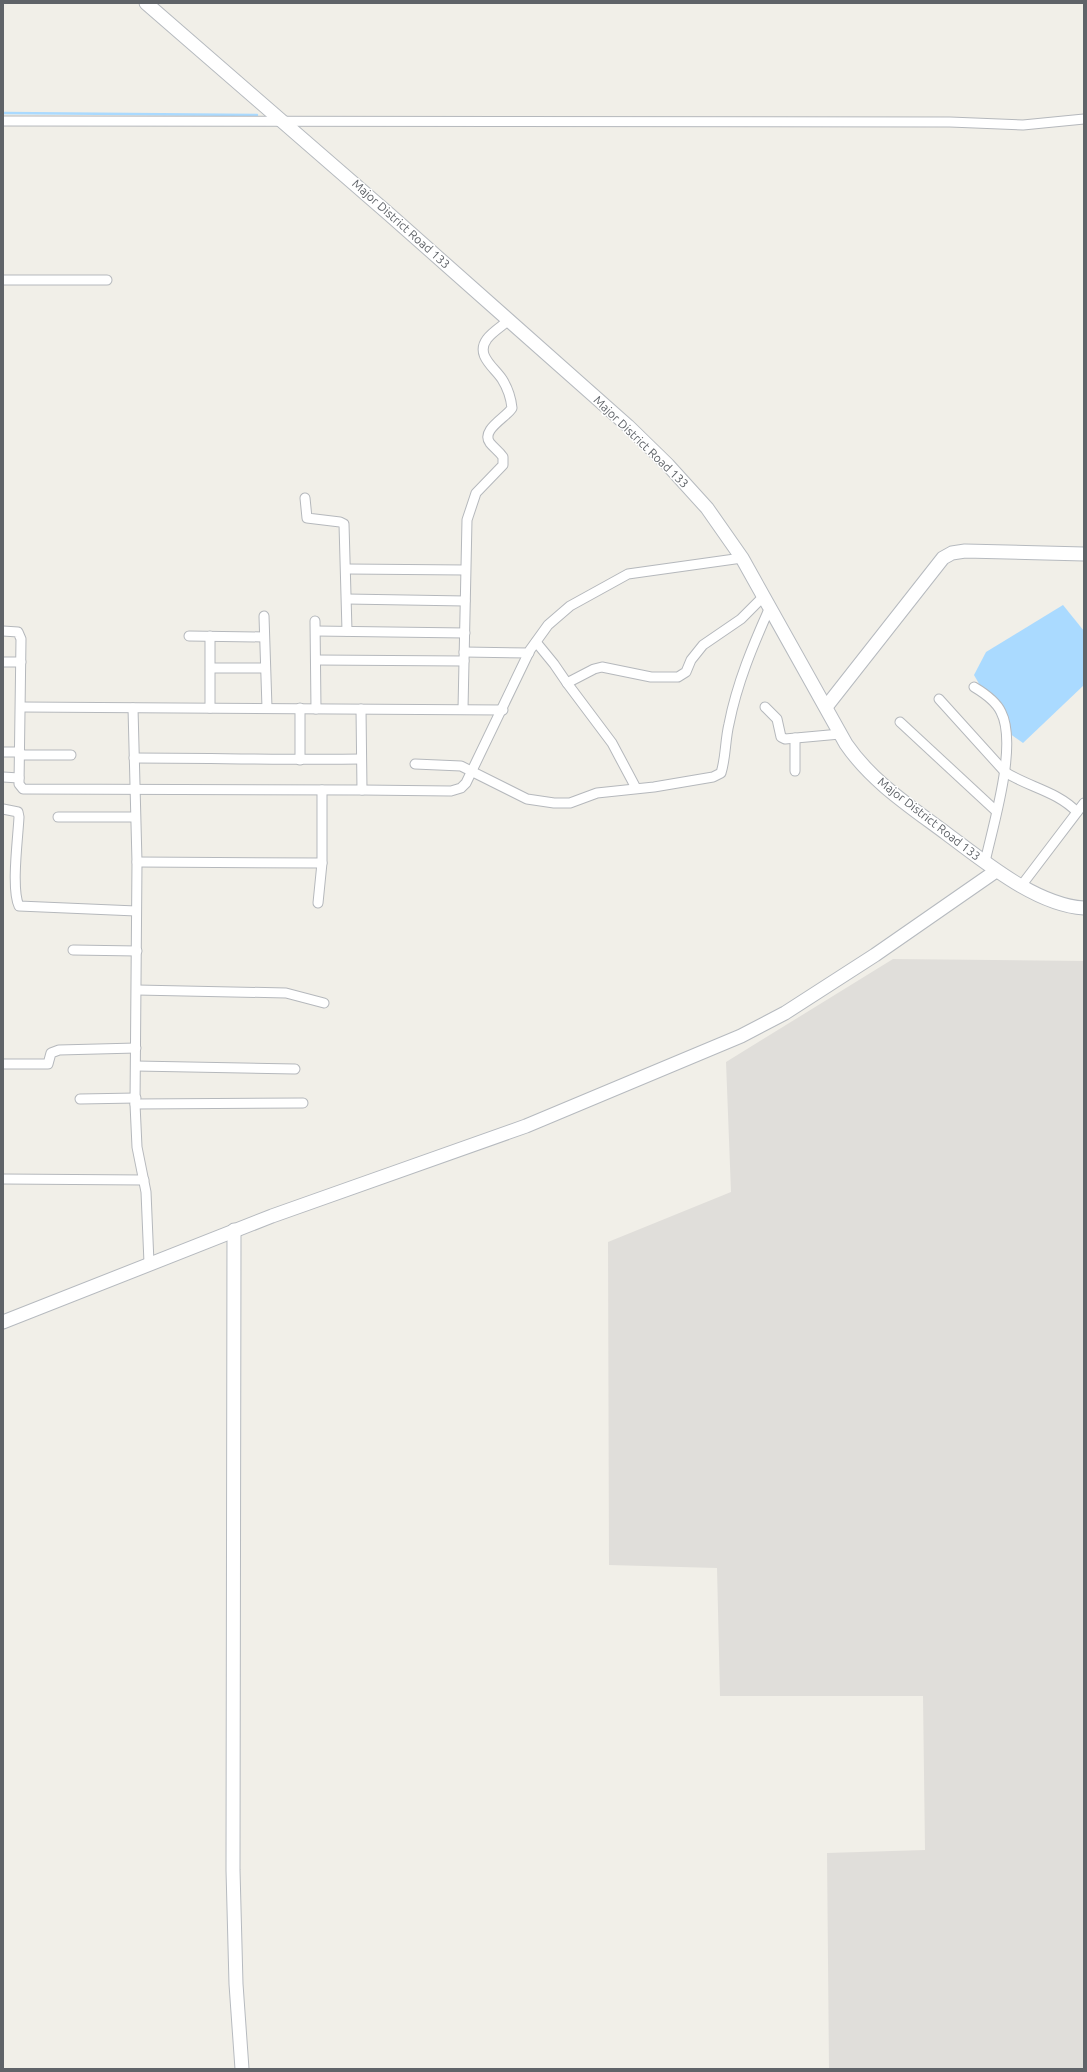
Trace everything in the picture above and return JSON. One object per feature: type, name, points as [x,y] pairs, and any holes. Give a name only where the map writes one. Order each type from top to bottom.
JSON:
[{"type":"street","name":"Major District Road 133","points":[[146,3],[283,120],[509,320],[628,426],[668,465],[707,508],[742,558],[840,734],[852,752],[882,784],[996,871],[1021,886],[1065,906],[1084,908]]},
{"type":"street","points":[[3,121],[283,120],[769,123],[950,122],[1023,125],[1084,119]]},
{"type":"street","points":[[3,280],[106,280]]},
{"type":"street","points":[[463,710],[467,520],[470,507],[476,493],[503,464],[503,457],[489,442],[488,437],[492,426],[508,415],[512,408],[511,399],[502,379],[485,359],[484,344],[487,338],[509,320]]},
{"type":"street","points":[[305,498],[307,518],[344,524],[347,632]]},
{"type":"street","points":[[826,707],[943,558],[952,553],[965,551],[1084,554]]},
{"type":"street","points":[[3,631],[15,630],[20,634],[21,707],[19,787],[23,789],[451,791],[460,788],[466,783],[529,653],[536,642],[548,625],[570,606],[628,574],[742,558]]},
{"type":"street","points":[[346,569],[465,570]]},
{"type":"street","points":[[347,599],[465,601]]},
{"type":"street","points":[[567,683],[594,669],[602,667],[651,678],[678,678],[686,672],[691,660],[703,645],[767,602]]},
{"type":"street","points":[[415,764],[454,765],[472,771],[508,791],[527,799],[554,803],[570,803],[597,793],[713,777],[721,773],[728,725],[736,693],[767,602]]},
{"type":"street","points":[[264,616],[267,708]]},
{"type":"street","points":[[315,621],[316,708]]},
{"type":"street","points":[[316,631],[465,633]]},
{"type":"street","points":[[189,636],[264,637]]},
{"type":"street","points":[[210,636],[210,708]]},
{"type":"street","points":[[536,642],[612,743],[636,788]]},
{"type":"street","points":[[464,652],[529,653]]},
{"type":"street","points":[[316,660],[464,661]]},
{"type":"street","points":[[3,662],[21,662]]},
{"type":"street","points":[[211,668],[265,668]]},
{"type":"street","points":[[974,687],[986,695],[1001,710],[1006,731],[1005,772],[985,862]]},
{"type":"street","points":[[939,699],[1005,772],[1016,779],[1057,796],[1077,812]]},
{"type":"street","points":[[21,707],[502,710]]},
{"type":"street","points":[[764,707],[777,719],[781,736],[784,739],[840,734]]},
{"type":"street","points":[[132,708],[137,862],[137,1147],[144,1180],[149,1263]]},
{"type":"street","points":[[300,708],[300,760]]},
{"type":"street","points":[[361,709],[362,790]]},
{"type":"street","points":[[900,722],[996,811]]},
{"type":"street","points":[[794,738],[795,771]]},
{"type":"street","points":[[3,752],[20,754],[71,755]]},
{"type":"street","points":[[134,758],[300,760],[361,759]]},
{"type":"street","points":[[3,777],[19,778]]},
{"type":"street","points":[[318,903],[322,864],[322,790]]},
{"type":"street","points":[[1021,886],[1084,804]]},
{"type":"street","points":[[3,809],[14,810],[18,812],[20,817],[16,878],[16,900],[19,906],[136,911]]},
{"type":"street","points":[[58,817],[136,817]]},
{"type":"street","points":[[137,862],[322,864]]},
{"type":"street","points":[[3,1322],[234,1230],[526,1126],[741,1036],[785,1013],[869,959],[996,871]]},
{"type":"street","points":[[73,950],[137,951]]},
{"type":"street","points":[[137,990],[286,993],[324,1003]]},
{"type":"street","points":[[3,1064],[48,1064],[50,1053],[59,1050],[136,1048]]},
{"type":"street","points":[[136,1066],[295,1069]]},
{"type":"street","points":[[80,1099],[303,1103]]},
{"type":"street","points":[[3,1179],[144,1180]]},
{"type":"street","points":[[234,1230],[233,1870],[236,1984],[242,2069]]},
{"type":"shaded area","points":[[893,959],[1084,961],[1084,2069],[829,2069],[827,1853],[925,1850],[923,1696],[720,1696],[717,1568],[609,1565],[608,1242],[731,1192],[726,1062]]},
{"type":"water","points":[[1063,605],[1084,631],[1084,685],[1023,743],[1006,731],[974,675],[986,652]]},
{"type":"waterway","points":[[3,113],[257,115]]}]
